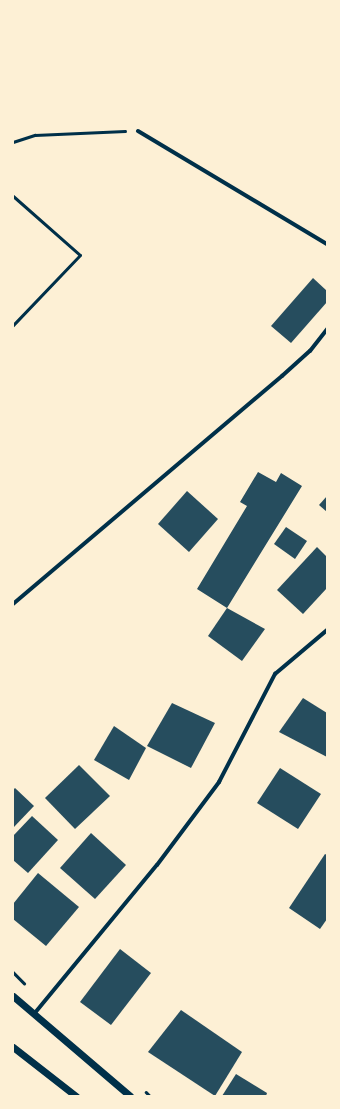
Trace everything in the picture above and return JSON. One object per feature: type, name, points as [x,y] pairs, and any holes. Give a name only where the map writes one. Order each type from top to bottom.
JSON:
[{"type":"street","points":[[138,131],[327,244]]},
{"type":"street","points":[[13,604],[282,376],[310,351],[327,329]]},
{"type":"street","points":[[33,1015],[157,865],[219,782],[275,674],[327,630]]},
{"type":"street","points":[[13,996],[33,1015],[130,1096]]},
{"type":"street","points":[[13,1047],[76,1096]]},
{"type":"lane","points":[[13,196],[80,255],[13,325]]},
{"type":"path","points":[[13,142],[36,135],[138,131]]},
{"type":"building","points":[[313,278],[327,291],[327,302],[291,343],[271,326]]},
{"type":"building","points":[[258,472],[276,482],[281,473],[302,486],[227,608],[197,589],[247,506],[240,502]]},
{"type":"building","points":[[187,491],[218,519],[189,552],[158,524]]},
{"type":"building","points":[[327,496],[327,512],[319,505]]},
{"type":"building","points":[[286,527],[307,541],[295,559],[274,544]]},
{"type":"building","points":[[317,547],[327,557],[327,588],[303,614],[277,590]]},
{"type":"building","points":[[227,608],[265,629],[242,661],[208,636]]},
{"type":"building","points":[[303,698],[327,713],[327,757],[279,732]]},
{"type":"building","points":[[172,703],[215,723],[191,768],[147,746]]},
{"type":"building","points":[[114,726],[146,748],[129,780],[94,760]]},
{"type":"building","points":[[79,765],[110,796],[75,829],[45,798]]},
{"type":"building","points":[[280,768],[321,794],[298,829],[257,803]]},
{"type":"building","points":[[15,788],[34,806],[13,828],[13,790]]},
{"type":"building","points":[[32,816],[58,840],[28,873],[13,860],[13,836]]},
{"type":"building","points":[[91,833],[126,865],[95,899],[60,868]]},
{"type":"building","points":[[325,854],[327,855],[327,919],[320,929],[289,908]]},
{"type":"building","points":[[38,873],[79,907],[46,946],[13,919],[13,904]]},
{"type":"building","points":[[120,949],[151,973],[111,1025],[80,1002]]},
{"type":"building","points":[[181,1010],[242,1052],[215,1096],[148,1052]]},
{"type":"building","points":[[236,1074],[267,1093],[266,1096],[222,1096]]}]
